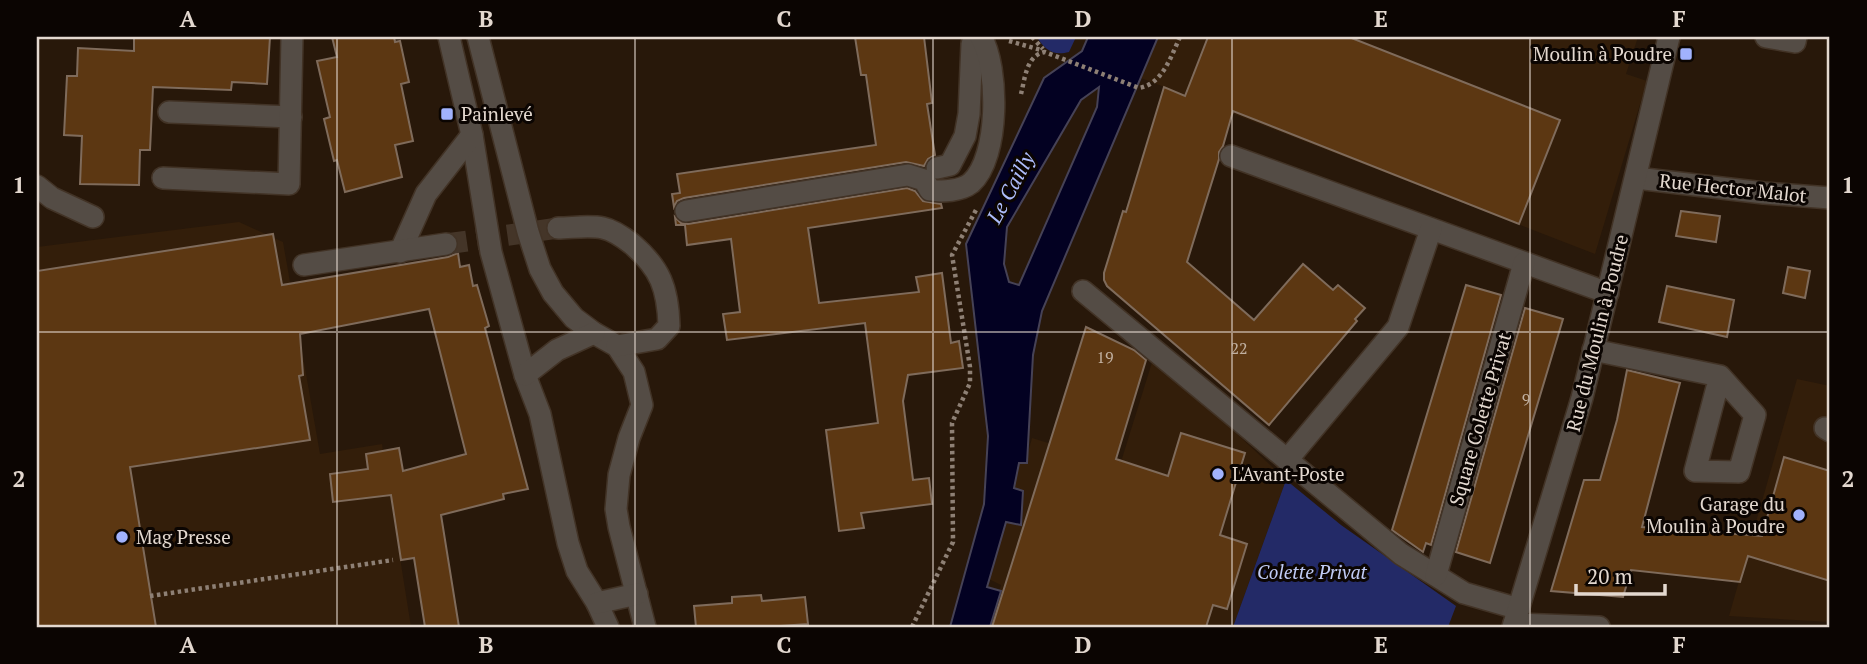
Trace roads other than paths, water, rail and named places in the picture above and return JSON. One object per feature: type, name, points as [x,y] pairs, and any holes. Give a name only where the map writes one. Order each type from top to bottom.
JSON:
[{"type":"street","points":[[163,178],[289,184],[292,37]]},
{"type":"street","points":[[449,37],[472,135],[491,252],[525,375],[540,414],[576,571],[597,603],[608,627]]},
{"type":"street","points":[[478,37],[540,269],[553,293],[574,318],[594,334],[617,346],[634,372],[642,405],[619,475],[616,509],[645,627]]},
{"type":"street","name":"Rue du Moulin à Poudre","points":[[1515,620],[1582,398],[1669,37]]},
{"type":"street","points":[[1766,37],[1795,42],[1796,37]]},
{"type":"street","points":[[686,211],[908,175],[924,180],[930,190],[940,192],[971,183],[984,165],[992,130],[993,75],[986,38],[972,44],[969,114],[965,136],[950,165],[937,168]]},
{"type":"street","points":[[169,112],[291,117]]},
{"type":"street","points":[[400,252],[426,194],[472,135]]},
{"type":"street","points":[[1231,156],[1608,293]]},
{"type":"street","name":"Rue Hector Malot","points":[[1636,178],[1830,198]]},
{"type":"street","points":[[37,186],[52,198],[93,217]]},
{"type":"street","points":[[558,228],[602,228],[622,236],[650,260],[663,284],[669,304],[669,326],[657,339],[617,346]]},
{"type":"street","points":[[1287,460],[1398,327],[1431,229]]},
{"type":"street","points":[[304,265],[446,244]]},
{"type":"street","name":"Square Colette Privat","points":[[1436,575],[1524,263]]},
{"type":"street","points":[[1083,291],[1402,554],[1464,593],[1515,620],[1599,627]]},
{"type":"street","points":[[525,375],[556,350],[594,334]]},
{"type":"street","points":[[1593,350],[1720,376]]},
{"type":"street","points":[[597,603],[637,594]]},
{"type":"water","name":"Le Cailly","points":[[1088,37],[1158,37],[1042,311],[1033,355],[1027,463],[1019,463],[1014,488],[1023,491],[1021,525],[1006,522],[987,587],[1001,591],[990,627],[950,627],[984,504],[988,436],[966,244],[1044,78],[1082,51]],"holes":[[[1099,87],[1097,107],[1019,285],[1009,282],[1004,264],[1007,227],[1081,100]]]},
{"type":"tunnel","points":[[446,244],[558,228]]},
{"type":"place","name":"Moulin à Poudre","points":[[1686,54]]},
{"type":"place","name":"Painlevé","points":[[447,114]]},
{"type":"place","name":"L'Avant-Poste","points":[[1218,474]]},
{"type":"place","name":"Garage du Moulin à Poudre","points":[[1799,515]]},
{"type":"place","name":"Mag Presse","points":[[122,537]]},
{"type":"park label","name":"Colette Privat","points":[[1312,572]]}]
